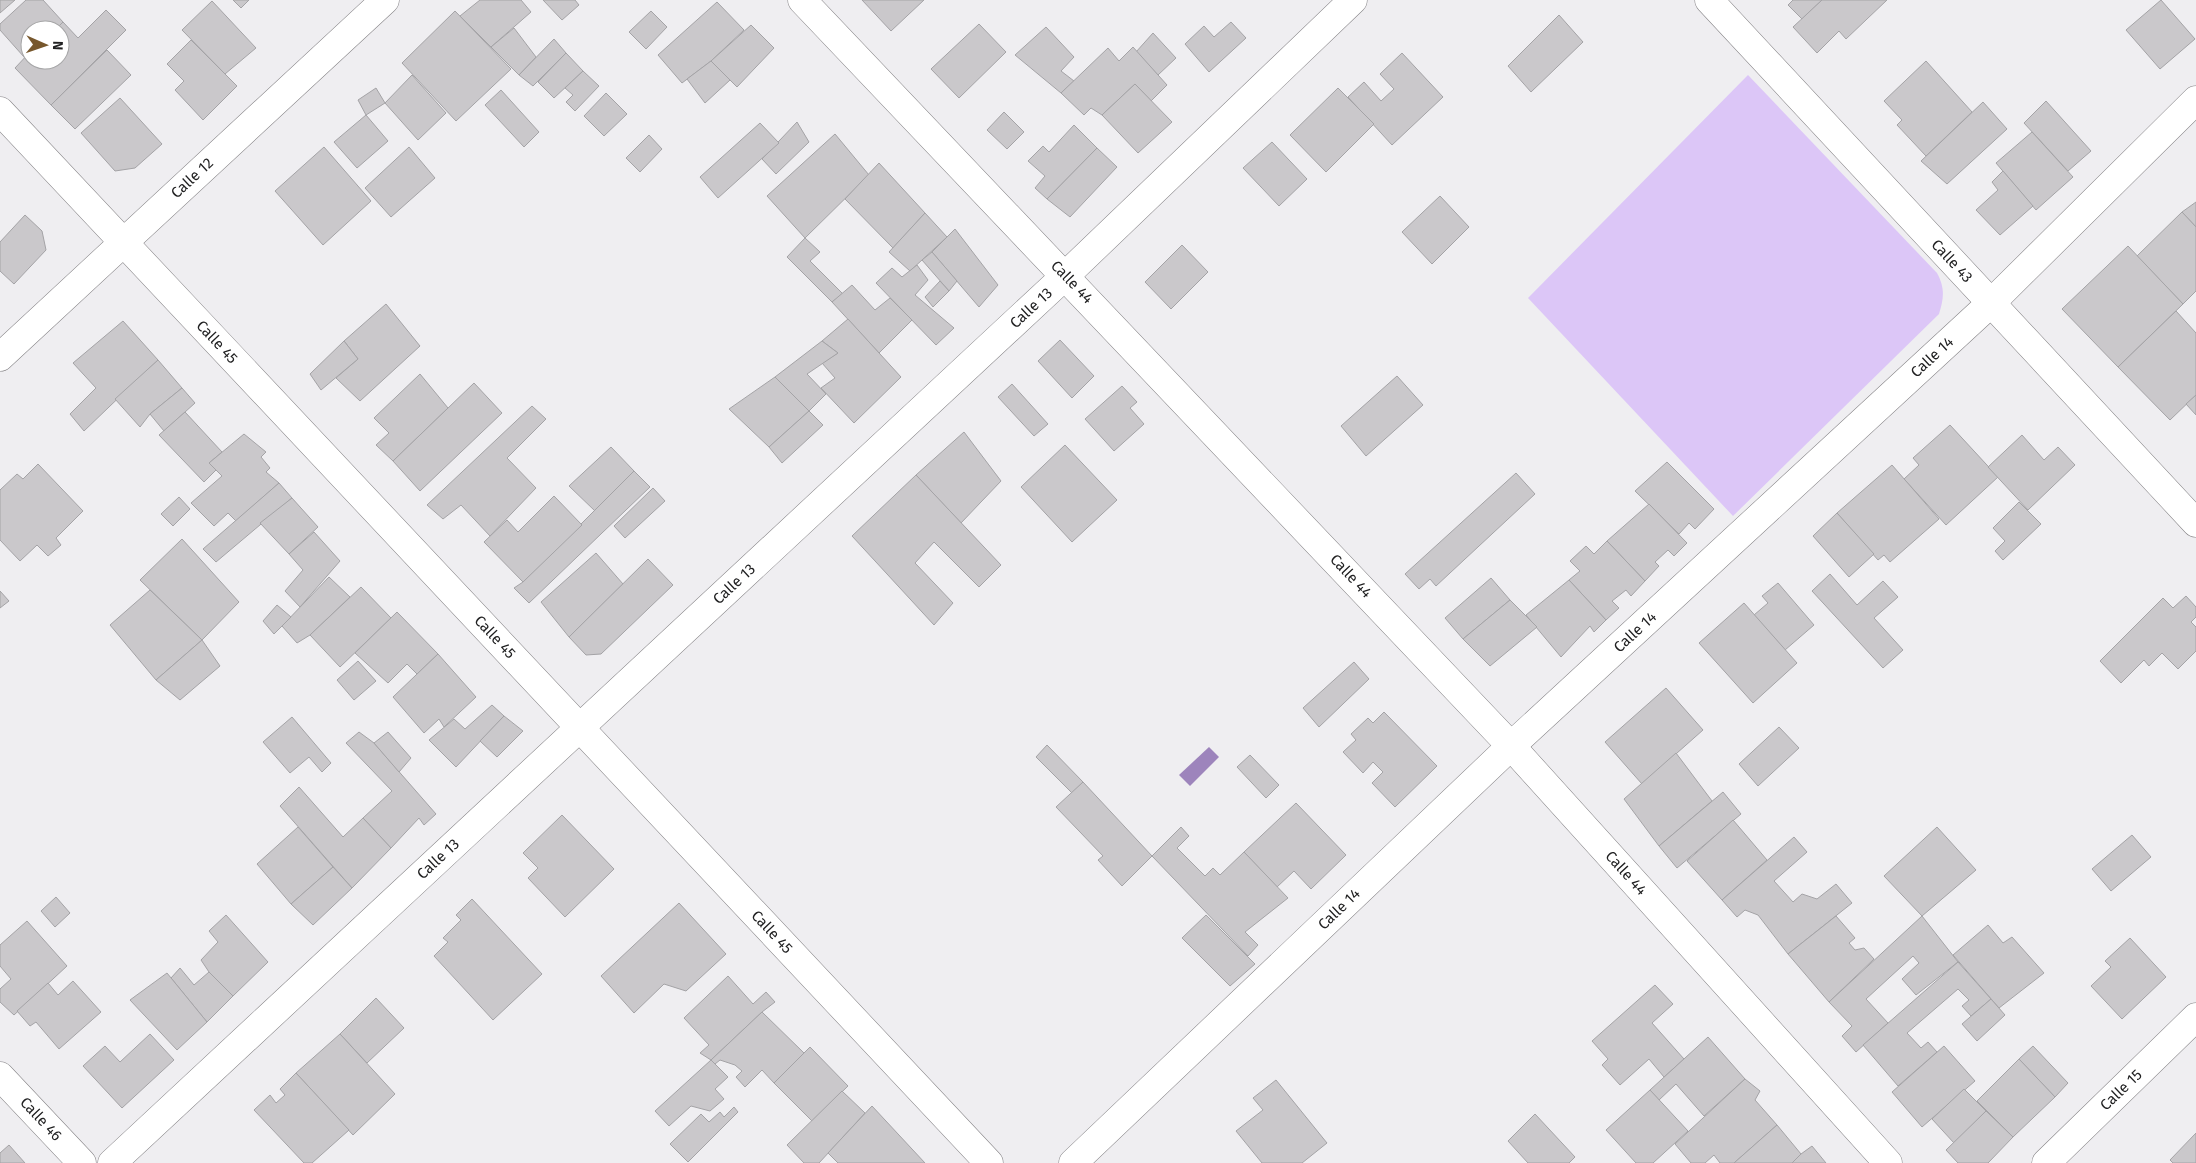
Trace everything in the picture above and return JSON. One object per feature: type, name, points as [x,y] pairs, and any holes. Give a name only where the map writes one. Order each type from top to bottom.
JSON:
[{"type":"street","name":"Calle 12","points":[[0,357],[385,0]]},
{"type":"street","name":"Calle 44","points":[[802,0],[1511,746],[1888,1163]]},
{"type":"street","name":"Calle 13","points":[[112,1163],[1066,276],[1353,0]]},
{"type":"street","name":"Calle 43","points":[[1708,0],[2196,523]]},
{"type":"street","name":"Calle 14","points":[[1073,1163],[1511,746],[1991,303],[2196,100]]},
{"type":"street","name":"Calle 45","points":[[0,111],[989,1163]]},
{"type":"street","name":"Calle 15","points":[[2046,1163],[2196,1017]]},
{"type":"street","name":"Calle 46","points":[[0,1076],[82,1163]]},
{"type":"shaded area","points":[[1748,75],[1937,273],[1943,293],[1939,314],[1733,516],[1528,298]]},
{"type":"shaded area","points":[[1209,747],[1219,757],[1190,786],[1179,775]]},
{"type":"building","points":[[0,0],[15,0],[0,13]]},
{"type":"building","points":[[26,0],[43,0],[61,20],[20,20],[20,52],[0,30],[0,24]]},
{"type":"building","points":[[233,0],[249,0],[241,8]]},
{"type":"building","points":[[480,0],[521,0],[531,12],[491,47],[460,16]]},
{"type":"building","points":[[543,0],[575,0],[579,5],[562,20]]},
{"type":"building","points":[[862,0],[924,0],[891,31]]},
{"type":"building","points":[[1793,0],[1822,0],[1802,19],[1788,5]]},
{"type":"building","points":[[1822,0],[1887,0],[1846,39],[1839,31],[1817,53],[1793,27]]},
{"type":"building","points":[[2161,0],[2195,39],[2160,69],[2126,30]]},
{"type":"building","points":[[212,1],[256,48],[225,74],[182,30]]},
{"type":"building","points":[[717,2],[744,30],[711,61],[682,83],[658,55]]},
{"type":"building","points":[[106,10],[126,30],[51,105],[15,68],[20,63],[20,70],[70,70],[70,29],[78,38]]},
{"type":"building","points":[[455,11],[511,69],[456,121],[402,63]]},
{"type":"building","points":[[651,11],[667,27],[646,49],[629,32]]},
{"type":"building","points":[[1559,15],[1583,42],[1531,92],[1508,66]]},
{"type":"building","points":[[1231,22],[1246,38],[1209,72],[1185,44],[1204,26],[1214,37]]},
{"type":"building","points":[[979,24],[1006,52],[959,98],[931,69]]},
{"type":"building","points":[[751,25],[774,48],[737,87],[711,61]]},
{"type":"building","points":[[1046,27],[1074,57],[1061,71],[1074,81],[1061,93],[1015,55]]},
{"type":"building","points":[[514,28],[536,57],[519,75],[491,47]]},
{"type":"building","points":[[1153,33],[1176,58],[1158,75],[1136,52]]},
{"type":"building","points":[[554,39],[566,53],[533,86],[519,75]]},
{"type":"building","points":[[191,40],[237,86],[203,120],[175,90],[184,81],[167,64]]},
{"type":"building","points":[[1133,47],[1167,85],[1151,101],[1135,84],[1102,115],[1091,108],[1084,115],[1061,93],[1108,48],[1119,61]]},
{"type":"building","points":[[107,50],[131,75],[75,129],[51,105]]},
{"type":"building","points":[[566,53],[583,71],[554,98],[538,82]]},
{"type":"building","points":[[1402,53],[1443,97],[1392,145],[1348,97],[1364,82],[1381,101],[1394,89],[1380,74]]},
{"type":"building","points":[[711,61],[730,80],[705,103],[687,79]]},
{"type":"building","points":[[1926,61],[1972,112],[1926,156],[1897,125],[1902,120],[1884,101]]},
{"type":"building","points":[[583,71],[599,86],[575,111],[566,102],[573,95],[565,88]]},
{"type":"building","points":[[412,75],[446,113],[418,140],[385,103]]},
{"type":"building","points":[[1135,84],[1172,122],[1138,153],[1102,115]]},
{"type":"building","points":[[376,88],[385,103],[366,115],[358,100]]},
{"type":"building","points":[[1338,88],[1374,124],[1326,172],[1290,135]]},
{"type":"building","points":[[501,90],[539,132],[524,147],[485,105]]},
{"type":"building","points":[[606,93],[627,114],[604,136],[584,116]]},
{"type":"building","points":[[120,98],[162,144],[135,168],[115,171],[81,133]]},
{"type":"building","points":[[2046,101],[2091,151],[2068,171],[2024,123]]},
{"type":"building","points":[[1983,102],[2007,129],[1947,184],[1921,161]]},
{"type":"building","points":[[1004,112],[1024,132],[1007,149],[987,130]]},
{"type":"building","points":[[366,115],[388,141],[357,168],[334,142]]},
{"type":"building","points":[[797,122],[809,142],[776,174],[762,159]]},
{"type":"building","points":[[760,123],[779,143],[718,198],[700,177]]},
{"type":"building","points":[[1074,125],[1097,148],[1047,199],[1035,188],[1045,176],[1028,161],[1043,146],[1049,152]]},
{"type":"building","points":[[2032,132],[2073,177],[2036,210],[1996,163]]},
{"type":"building","points":[[835,134],[869,175],[805,238],[767,196]]},
{"type":"building","points":[[649,135],[662,149],[640,172],[626,158]]},
{"type":"building","points":[[1272,142],[1307,179],[1279,206],[1243,168]]},
{"type":"building","points":[[324,147],[371,201],[323,245],[275,191]]},
{"type":"building","points":[[409,147],[435,178],[391,217],[365,188]]},
{"type":"building","points":[[1097,148],[1117,167],[1070,217],[1047,199]]},
{"type":"building","points":[[879,163],[925,213],[893,248],[845,199]]},
{"type":"building","points":[[2003,171],[2033,206],[2000,235],[1976,210],[1998,190],[1992,182]]},
{"type":"building","points":[[1440,196],[1469,227],[1432,264],[1402,232]]},
{"type":"building","points":[[2196,202],[2196,227],[2182,212]]},
{"type":"building","points":[[2182,212],[2196,227],[2196,291],[2183,304],[2137,256]]},
{"type":"building","points":[[925,213],[947,237],[910,271],[889,252]]},
{"type":"building","points":[[25,215],[42,231],[46,250],[14,284],[0,271],[0,242]]},
{"type":"building","points":[[955,229],[998,285],[979,307],[932,252]]},
{"type":"building","points":[[805,238],[820,252],[810,261],[843,294],[832,302],[787,257]]},
{"type":"building","points":[[1182,245],[1208,272],[1171,309],[1145,282]]},
{"type":"building","points":[[2128,246],[2183,304],[2118,367],[2062,309]]},
{"type":"building","points":[[932,252],[957,281],[949,291],[922,260]]},
{"type":"building","points":[[917,265],[928,280],[915,295],[954,328],[936,345],[876,283],[892,268],[902,277]]},
{"type":"building","points":[[940,281],[949,291],[933,307],[925,297]]},
{"type":"building","points":[[852,285],[875,310],[890,298],[912,320],[879,353],[832,302]]},
{"type":"building","points":[[386,304],[420,346],[360,401],[336,378],[358,359],[344,341]]},
{"type":"building","points":[[2176,311],[2196,333],[2196,395],[2170,420],[2118,367]]},
{"type":"building","points":[[848,319],[901,377],[854,423],[821,388],[835,378],[822,363],[838,353],[822,341]]},
{"type":"building","points":[[123,321],[158,360],[84,431],[70,414],[96,388],[73,363]]},
{"type":"building","points":[[1060,340],[1094,376],[1072,398],[1038,361]]},
{"type":"building","points":[[344,341],[358,359],[321,390],[310,374]]},
{"type":"building","points":[[822,341],[838,353],[807,374],[826,394],[809,411],[775,377]]},
{"type":"building","points":[[158,360],[182,388],[150,414],[140,427],[115,399]]},
{"type":"building","points":[[420,374],[448,408],[393,461],[376,445],[389,433],[374,418]]},
{"type":"building","points":[[1397,376],[1423,405],[1366,456],[1341,426]]},
{"type":"building","points":[[775,377],[809,411],[769,447],[729,409]]},
{"type":"building","points":[[474,383],[502,413],[420,491],[393,461]]},
{"type":"building","points":[[1012,384],[1048,424],[1034,436],[998,397]]},
{"type":"building","points":[[1122,386],[1137,402],[1130,408],[1144,424],[1114,451],[1085,419]]},
{"type":"building","points":[[182,388],[195,403],[164,431],[150,414]]},
{"type":"building","points":[[2196,395],[2196,415],[2186,404]]},
{"type":"building","points":[[532,406],[546,419],[507,458],[536,488],[490,536],[461,505],[443,519],[427,505]]},
{"type":"building","points":[[809,411],[823,425],[782,463],[769,447]]},
{"type":"building","points":[[185,412],[222,452],[209,463],[216,470],[204,482],[159,435]]},
{"type":"building","points":[[1950,425],[1998,477],[1946,525],[1904,479],[1919,465],[1913,458]]},
{"type":"building","points":[[964,432],[1001,481],[961,523],[916,475]]},
{"type":"building","points":[[244,434],[266,452],[261,457],[270,468],[266,472],[279,483],[236,521],[228,513],[214,526],[191,503],[222,476],[209,463]]},
{"type":"building","points":[[2022,435],[2044,460],[2058,447],[2075,465],[2028,510],[1988,467]]},
{"type":"building","points":[[1065,445],[1117,500],[1072,542],[1021,487]]},
{"type":"building","points":[[611,447],[634,471],[595,511],[569,486]]},
{"type":"building","points":[[1667,462],[1714,509],[1695,529],[1689,523],[1679,534],[1635,491]]},
{"type":"building","points":[[38,464],[83,511],[56,538],[61,545],[48,556],[37,545],[20,561],[0,540],[0,490],[17,474],[23,479]]},
{"type":"building","points":[[1892,465],[1939,519],[1890,562],[1884,555],[1878,560],[1837,513]]},
{"type":"building","points":[[634,471],[650,487],[529,603],[514,588],[523,582]]},
{"type":"building","points":[[1516,473],[1535,494],[1436,586],[1430,579],[1419,589],[1405,574]]},
{"type":"building","points":[[916,475],[1001,565],[979,587],[934,542],[915,563],[953,603],[934,625],[852,536]]},
{"type":"building","points":[[279,483],[292,498],[216,562],[203,549]]},
{"type":"building","points":[[653,488],[665,501],[625,538],[614,526]]},
{"type":"building","points":[[554,496],[582,525],[523,582],[484,542],[507,520],[518,532]]},
{"type":"building","points":[[179,497],[190,509],[173,526],[161,514]]},
{"type":"building","points":[[292,498],[318,527],[289,554],[260,523]]},
{"type":"building","points":[[2019,502],[2041,524],[2003,560],[1995,551],[2005,541],[1993,528]]},
{"type":"building","points":[[1649,504],[1687,543],[1674,556],[1668,550],[1655,562],[1659,566],[1645,581],[1607,541]]},
{"type":"building","points":[[1837,513],[1874,554],[1849,577],[1813,536]]},
{"type":"building","points":[[314,532],[340,561],[300,607],[285,591],[303,570],[289,554]]},
{"type":"building","points":[[182,539],[239,602],[202,640],[140,580]]},
{"type":"building","points":[[1607,541],[1645,581],[1631,596],[1626,590],[1612,601],[1619,608],[1606,620],[1569,580],[1580,571],[1570,561],[1586,546],[1594,554]]},
{"type":"building","points":[[596,553],[623,584],[569,637],[541,602]]},
{"type":"building","points":[[648,559],[673,585],[601,654],[586,655],[569,637]]},
{"type":"building","points":[[1830,574],[1857,605],[1883,581],[1898,597],[1874,618],[1903,650],[1883,668],[1812,591]]},
{"type":"building","points":[[329,577],[350,597],[310,635],[297,643],[282,626]]},
{"type":"building","points":[[1491,578],[1510,600],[1463,639],[1445,618]]},
{"type":"building","points":[[1569,580],[1606,620],[1594,632],[1590,626],[1561,657],[1526,615]]},
{"type":"building","points":[[1778,583],[1814,625],[1785,650],[1754,615],[1768,603],[1762,596]]},
{"type":"building","points":[[361,587],[391,618],[340,667],[310,635]]},
{"type":"building","points":[[150,590],[202,640],[156,680],[110,625]]},
{"type":"building","points":[[0,591],[9,601],[0,608]]},
{"type":"building","points":[[2186,596],[2196,607],[2196,617],[2191,622],[2196,627],[2196,651],[2178,669],[2162,653],[2149,666],[2144,660],[2121,683],[2100,661],[2163,598],[2173,608]]},
{"type":"building","points":[[1510,600],[1537,627],[1490,666],[1463,639]]},
{"type":"building","points":[[1744,603],[1797,663],[1753,703],[1699,643]]},
{"type":"building","points":[[277,605],[291,617],[274,634],[263,621]]},
{"type":"building","points":[[397,612],[438,654],[417,674],[407,664],[388,683],[355,653]]},
{"type":"building","points":[[202,640],[220,666],[180,700],[156,680]]},
{"type":"building","points":[[438,654],[476,697],[444,727],[439,719],[424,733],[393,697]]},
{"type":"building","points":[[358,661],[376,681],[354,700],[337,680]]},
{"type":"building","points":[[1354,662],[1369,679],[1319,727],[1303,708]]},
{"type":"building","points":[[1666,688],[1703,730],[1642,784],[1605,742]]},
{"type":"building","points":[[492,705],[504,716],[456,767],[429,740],[454,719],[465,729]]},
{"type":"building","points":[[1384,712],[1437,766],[1395,807],[1372,783],[1383,772],[1373,762],[1363,773],[1343,752],[1356,740],[1351,734],[1368,718],[1373,723]]},
{"type":"building","points":[[504,716],[523,731],[497,757],[480,741]]},
{"type":"building","points":[[292,717],[331,763],[322,772],[309,757],[290,773],[263,742]]},
{"type":"building","points":[[1779,727],[1799,748],[1758,786],[1739,764]]},
{"type":"building","points":[[359,732],[374,743],[436,814],[424,825],[419,818],[391,848],[363,818],[392,791],[346,743]]},
{"type":"building","points":[[388,732],[411,758],[399,772],[374,743]]},
{"type":"building","points":[[1047,745],[1083,782],[1072,793],[1036,757]]},
{"type":"building","points":[[1676,753],[1712,801],[1659,846],[1624,799]]},
{"type":"building","points":[[1250,755],[1279,785],[1266,798],[1237,767]]},
{"type":"building","points":[[1083,782],[1152,856],[1122,886],[1098,860],[1103,856],[1056,807]]},
{"type":"building","points":[[299,787],[343,837],[363,818],[391,848],[352,888],[280,806]]},
{"type":"building","points":[[1723,792],[1741,814],[1677,868],[1659,846]]},
{"type":"building","points":[[1296,803],[1346,855],[1311,889],[1294,871],[1277,887],[1244,852]]},
{"type":"building","points":[[562,815],[614,869],[565,917],[528,878],[538,868],[523,853]]},
{"type":"building","points":[[1733,820],[1767,860],[1722,900],[1687,861]]},
{"type":"building","points":[[298,827],[333,867],[291,904],[257,864]]},
{"type":"building","points":[[1181,827],[1189,836],[1177,848],[1205,876],[1213,868],[1220,875],[1244,852],[1288,898],[1245,932],[1258,945],[1248,956],[1152,856]]},
{"type":"building","points":[[1937,827],[1976,870],[1922,916],[1884,876]]},
{"type":"building","points":[[2132,835],[2151,857],[2111,891],[2092,869]]},
{"type":"building","points":[[1794,837],[1807,852],[1774,881],[1793,902],[1802,894],[1817,899],[1836,884],[1852,903],[1788,954],[1758,915],[1745,910],[1737,917],[1722,900]]},
{"type":"building","points":[[333,867],[352,888],[313,925],[291,904]]},
{"type":"building","points":[[56,897],[70,913],[55,927],[41,911]]},
{"type":"building","points":[[472,899],[542,974],[493,1020],[434,956],[448,942],[443,938],[461,920],[456,915]]},
{"type":"building","points":[[679,903],[726,954],[686,991],[664,984],[634,1013],[601,976]]},
{"type":"building","points":[[226,915],[268,962],[233,996],[209,972],[201,960],[218,942],[209,931]]},
{"type":"building","points":[[1206,915],[1255,964],[1230,986],[1182,938]]},
{"type":"building","points":[[1836,916],[1855,938],[1849,943],[1855,950],[1864,948],[1874,959],[1829,1002],[1788,954]]},
{"type":"building","points":[[1922,916],[1958,962],[1916,995],[1902,979],[1919,963],[1913,956],[1866,999],[1888,1023],[1856,1052],[1842,1036],[1852,1026],[1829,1002]]},
{"type":"building","points":[[27,921],[67,966],[14,1015],[0,1002],[0,989],[11,979],[0,966],[0,945]]},
{"type":"building","points":[[1988,925],[2003,943],[2012,937],[2044,973],[1999,1008],[1953,955]]},
{"type":"building","points":[[2130,938],[2166,977],[2122,1019],[2091,986],[2111,967],[2105,961]]},
{"type":"building","points":[[1958,962],[1991,999],[1971,1016],[1962,1006],[1969,1000],[1958,989],[1907,1033],[1921,1048],[1928,1042],[1937,1052],[1898,1086],[1863,1045]]},
{"type":"building","points":[[180,968],[194,985],[209,972],[233,996],[207,1022],[171,978]]},
{"type":"building","points":[[167,973],[207,1022],[177,1050],[130,1000]]},
{"type":"building","points":[[728,976],[753,1004],[766,992],[775,1002],[711,1060],[700,1053],[709,1045],[684,1018]]},
{"type":"building","points":[[73,981],[101,1012],[59,1049],[36,1022],[30,1026],[17,1011],[48,983],[58,995]]},
{"type":"building","points":[[1655,985],[1673,1004],[1652,1023],[1684,1059],[1664,1077],[1649,1059],[1620,1085],[1602,1065],[1608,1059],[1592,1041]]},
{"type":"building","points":[[376,998],[404,1028],[367,1063],[340,1034]]},
{"type":"building","points":[[1991,999],[2005,1015],[1977,1041],[1962,1024]]},
{"type":"building","points":[[762,1012],[804,1053],[774,1083],[762,1070],[745,1087],[736,1077],[742,1071],[735,1065],[720,1060],[715,1064],[711,1060]]},
{"type":"building","points":[[150,1034],[174,1060],[122,1108],[83,1066],[105,1046],[120,1062]]},
{"type":"building","points":[[340,1034],[395,1094],[353,1135],[296,1073]]},
{"type":"building","points":[[1708,1037],[1745,1079],[1704,1116],[1676,1084],[1659,1100],[1650,1090]]},
{"type":"building","points":[[1944,1046],[1975,1081],[1922,1127],[1892,1092]]},
{"type":"building","points":[[2033,1046],[2068,1083],[2055,1097],[2019,1059]]},
{"type":"building","points":[[810,1047],[848,1086],[812,1121],[774,1083]]},
{"type":"building","points":[[2019,1059],[2055,1097],[2013,1137],[1977,1101]]},
{"type":"building","points":[[711,1060],[728,1077],[715,1089],[724,1099],[710,1111],[691,1106],[669,1126],[655,1111]]},
{"type":"building","points":[[296,1073],[349,1130],[312,1163],[304,1163],[254,1110],[270,1095],[276,1103],[285,1095],[280,1089]]},
{"type":"building","points":[[1745,1079],[1760,1091],[1755,1100],[1777,1125],[1734,1163],[1720,1163],[1714,1155],[1705,1163],[1691,1163],[1675,1144]]},
{"type":"building","points":[[1276,1080],[1327,1143],[1302,1163],[1262,1163],[1236,1131],[1263,1110],[1253,1098]]},
{"type":"building","points":[[1964,1089],[1986,1111],[1954,1143],[1932,1119]]},
{"type":"building","points":[[1650,1090],[1688,1131],[1653,1163],[1636,1163],[1606,1130]]},
{"type":"building","points":[[842,1091],[865,1113],[819,1163],[804,1163],[787,1145]]},
{"type":"building","points":[[872,1106],[925,1163],[838,1163],[828,1153]]},
{"type":"building","points":[[734,1107],[738,1112],[688,1162],[670,1144],[701,1114],[709,1122],[720,1112],[724,1117]]},
{"type":"building","points":[[1986,1111],[2013,1137],[1988,1163],[1958,1163],[1946,1150]]},
{"type":"building","points":[[1535,1114],[1575,1157],[1569,1163],[1528,1163],[1508,1141]]},
{"type":"building","points":[[1777,1125],[1801,1154],[1792,1163],[1734,1163]]},
{"type":"building","points":[[2196,1133],[2196,1163],[2173,1163],[2170,1160]]},
{"type":"building","points":[[9,1145],[25,1163],[0,1163],[0,1153]]},
{"type":"building","points":[[1812,1146],[1826,1163],[1792,1163],[1801,1154]]}]
